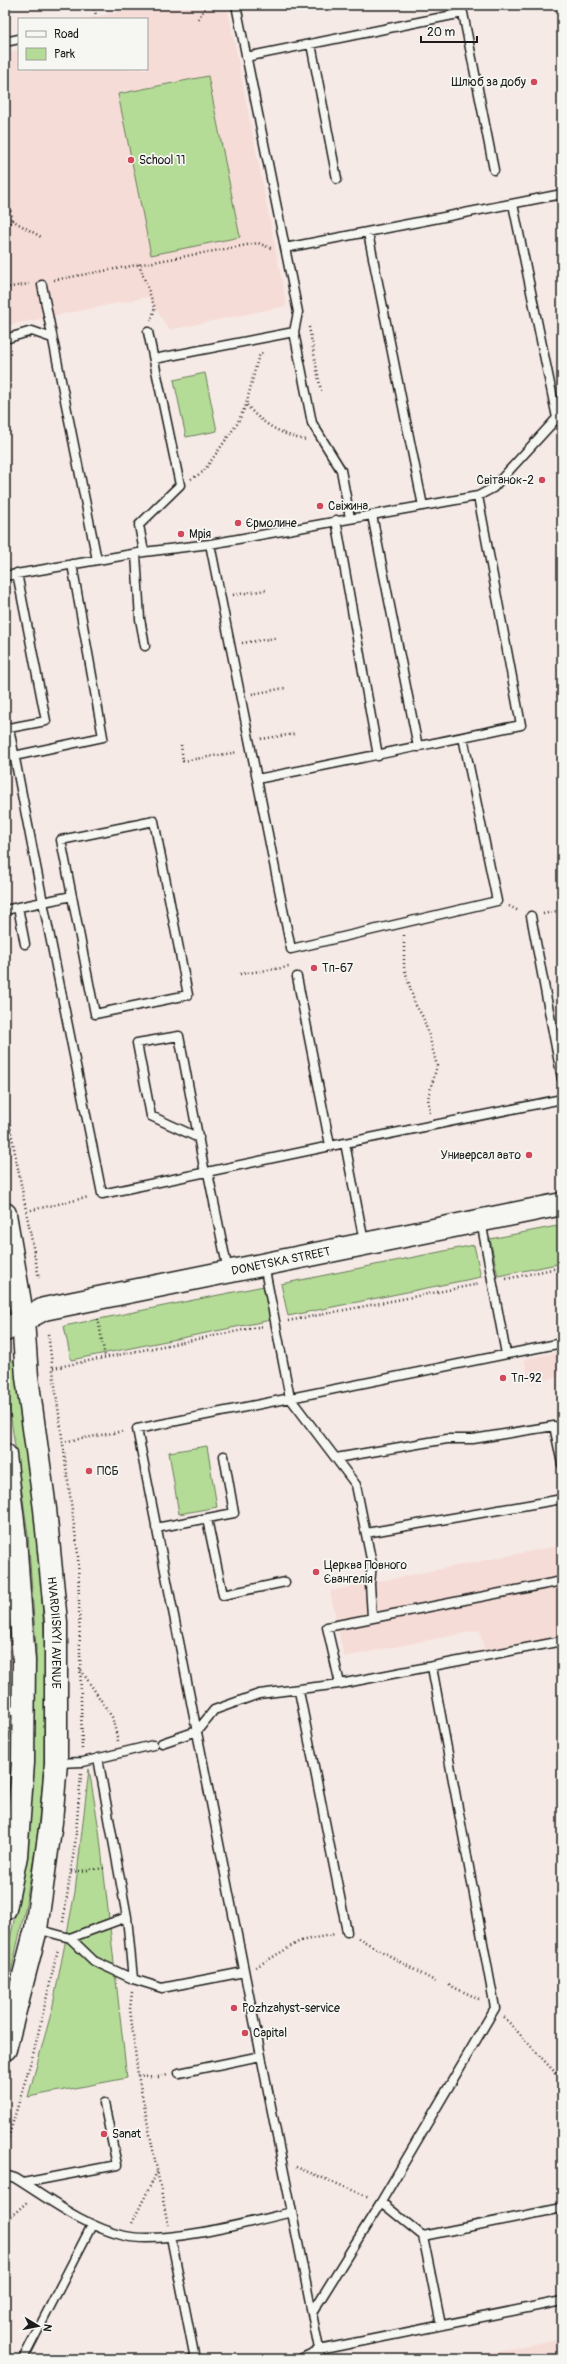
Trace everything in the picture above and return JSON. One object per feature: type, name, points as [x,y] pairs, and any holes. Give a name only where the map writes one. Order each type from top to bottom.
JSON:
[{"type":"main road","name":"DONETSKA STREET","points":[[14,1325],[44,1309],[562,1204]]},
{"type":"main road","name":"HVARDIISKYI AVENUE","points":[[5,1214],[14,1325],[27,1377],[45,1509],[56,1622],[56,1763],[51,1822],[36,1929],[5,2049]]},
{"type":"main road","points":[[5,1455],[16,1545],[24,1662],[14,1711],[23,1763],[16,1856],[5,1909]]},
{"type":"lane","points":[[236,5],[298,312],[294,332],[312,423],[341,470],[350,518]]},
{"type":"lane","points":[[246,57],[463,13],[494,170]]},
{"type":"lane","points":[[5,42],[18,39]]},
{"type":"lane","points":[[311,44],[337,179]]},
{"type":"lane","points":[[285,248],[562,194]]},
{"type":"lane","points":[[5,576],[140,553],[210,544],[336,520],[478,496],[494,488],[560,418],[513,204]]},
{"type":"lane","points":[[368,233],[422,506]]},
{"type":"lane","points":[[39,284],[52,338],[97,560]]},
{"type":"lane","points":[[5,339],[32,331],[52,338]]},
{"type":"lane","points":[[145,646],[140,619],[139,525],[180,485],[148,332]]},
{"type":"lane","points":[[154,359],[294,332]]},
{"type":"lane","points":[[257,779],[378,756],[520,725],[478,496]]},
{"type":"lane","points":[[372,514],[418,747]]},
{"type":"lane","points":[[336,520],[378,756]]},
{"type":"lane","points":[[210,544],[291,949],[497,901],[463,737]]},
{"type":"lane","points":[[14,756],[103,738],[72,564]]},
{"type":"lane","points":[[17,573],[46,721],[9,728],[102,1194],[207,1173],[208,1170],[562,1099]]},
{"type":"lane","points":[[154,821],[188,995],[96,1014],[72,896],[61,840],[154,821]]},
{"type":"lane","points":[[5,910],[72,896]]},
{"type":"lane","points":[[18,907],[25,944]]},
{"type":"lane","points":[[531,916],[562,1079]]},
{"type":"lane","points":[[297,977],[330,1145]]},
{"type":"lane","points":[[199,1138],[151,1116],[137,1043],[180,1036],[199,1138],[228,1272]]},
{"type":"lane","points":[[345,1143],[365,1244]]},
{"type":"lane","points":[[481,1220],[506,1354]]},
{"type":"lane","points":[[264,1264],[290,1398],[356,1485],[372,1564],[370,1584],[372,1617]]},
{"type":"lane","points":[[321,2359],[137,1429],[562,1342]]},
{"type":"lane","points":[[336,1458],[447,1440],[473,1439],[554,1426],[562,1464]]},
{"type":"lane","points":[[156,1528],[234,1513],[224,1456]]},
{"type":"lane","points":[[366,1533],[562,1499]]},
{"type":"lane","points":[[207,1518],[223,1595],[285,1582]]},
{"type":"lane","points":[[340,1684],[327,1627],[562,1581]]},
{"type":"lane","points":[[162,1743],[197,1732],[214,1710],[260,1694],[340,1684],[432,1668],[562,1641]]},
{"type":"lane","points":[[312,2313],[381,2202],[495,2008],[432,1668]]},
{"type":"lane","points":[[299,1690],[347,1932]]},
{"type":"lane","points":[[56,1763],[82,1762],[153,1745]]},
{"type":"lane","points":[[98,1758],[128,1917],[133,1979]]},
{"type":"lane","points":[[70,1938],[128,1917]]},
{"type":"lane","points":[[36,1929],[70,1938],[94,1961],[133,1979],[162,1988],[244,1972]]},
{"type":"lane","points":[[179,2073],[261,2056]]},
{"type":"lane","points":[[23,2183],[117,2165],[104,2102]]},
{"type":"lane","points":[[5,2175],[23,2183],[92,2225],[126,2236],[171,2237],[292,2212]]},
{"type":"lane","points":[[381,2202],[424,2236],[441,2325]]},
{"type":"lane","points":[[424,2236],[562,2208]]},
{"type":"lane","points":[[23,2359],[92,2225]]},
{"type":"lane","points":[[171,2237],[195,2359]]},
{"type":"lane","points":[[300,2359],[319,2350],[562,2301]]},
{"type":"path","points":[[94,5],[96,16]]},
{"type":"path","points":[[198,19],[207,5]]},
{"type":"path","points":[[5,205],[10,210],[12,220],[41,237]]},
{"type":"path","points":[[5,227],[12,220]]},
{"type":"path","points":[[52,280],[258,244],[276,250],[285,248]]},
{"type":"path","points":[[139,264],[155,308],[148,332]]},
{"type":"path","points":[[5,288],[39,284]]},
{"type":"path","points":[[309,323],[321,392]]},
{"type":"path","points":[[180,485],[203,472],[237,424],[246,405],[258,358],[270,336]]},
{"type":"path","points":[[246,405],[263,422],[278,430],[296,438],[325,443]]},
{"type":"path","points":[[220,597],[266,590]]},
{"type":"path","points":[[230,645],[275,638]]},
{"type":"path","points":[[240,696],[285,688]]},
{"type":"path","points":[[181,745],[183,761],[250,746],[294,734]]},
{"type":"path","points":[[497,901],[531,916],[562,910]]},
{"type":"path","points":[[403,923],[404,967],[415,1004],[423,1017],[428,1031],[436,1066],[428,1098],[432,1125]]},
{"type":"path","points":[[240,974],[296,966],[297,977]]},
{"type":"path","points":[[5,1101],[40,1278]]},
{"type":"path","points":[[27,1211],[102,1194]]},
{"type":"path","points":[[48,1334],[53,1368],[562,1267]]},
{"type":"path","points":[[94,1298],[105,1357]]},
{"type":"path","points":[[62,1442],[137,1429]]},
{"type":"path","points":[[80,1669],[112,1717],[122,1753]]},
{"type":"path","points":[[71,1872],[118,1867]]},
{"type":"path","points":[[244,1972],[251,1970],[300,1941],[347,1932],[438,1983]]},
{"type":"path","points":[[133,1979],[130,2009],[138,2075],[171,2237]]},
{"type":"path","points":[[449,1985],[495,2008],[562,2080]]},
{"type":"path","points":[[138,2075],[158,2077],[179,2073]]},
{"type":"path","points":[[282,2161],[381,2202]]},
{"type":"path","points":[[126,2236],[158,2172]]},
{"type":"path","points":[[5,2222],[38,2192]]},
{"type":"shaded area","name":"School 11","points":[[151,5],[227,5],[287,306],[169,330],[148,297],[5,326],[5,53],[18,50],[18,70],[148,70],[148,18],[90,18]]},
{"type":"shaded area","points":[[562,1351],[562,1376],[530,1383],[524,1359]]},
{"type":"shaded area","points":[[562,1545],[562,1638],[485,1654],[480,1630],[344,1657],[330,1591]]},
{"type":"shaded area","points":[[562,2338],[562,2359],[460,2359]]},
{"type":"green space","points":[[208,76],[240,237],[151,255],[118,94]]},
{"type":"green space","points":[[205,373],[217,431],[186,437],[174,380]]},
{"type":"green space","points":[[562,1225],[562,1263],[498,1276],[490,1239]]},
{"type":"green space","points":[[474,1245],[481,1277],[288,1316],[281,1284]]},
{"type":"green space","points":[[264,1286],[271,1320],[71,1360],[64,1326]]},
{"type":"green space","points":[[8,1359],[15,1362],[38,1535],[45,1650],[44,1766],[37,1840],[24,1914],[5,1999],[5,1963],[16,1911],[28,1839],[33,1765],[36,1647],[28,1534],[5,1379],[5,1360]]},
{"type":"green space","points":[[207,1446],[217,1507],[179,1514],[169,1452]]},
{"type":"green space","points":[[89,1769],[99,1830],[127,2078],[28,2097],[52,2010],[75,1892]]},
{"type":"place","name":"Шлюб за добу","points":[[534,82]]},
{"type":"place","name":"School 11","points":[[131,160]]},
{"type":"place","name":"Світанок-2","points":[[542,480]]},
{"type":"place","name":"Свіжина","points":[[320,506]]},
{"type":"place","name":"Єрмолине","points":[[238,523]]},
{"type":"place","name":"Мрія","points":[[181,534]]},
{"type":"place","name":"Тп-67","points":[[314,968]]},
{"type":"place","name":"Универсал авто","points":[[529,1155]]},
{"type":"place","name":"Тп-92","points":[[503,1378]]},
{"type":"place","name":"ПСБ","points":[[89,1471]]},
{"type":"place","name":"Церква Повного Євангелія","points":[[316,1572]]},
{"type":"place","name":"Pozhzahyst-service","points":[[234,2008]]},
{"type":"place","name":"Capital","points":[[245,2033]]},
{"type":"place","name":"Sanat","points":[[104,2134]]}]
